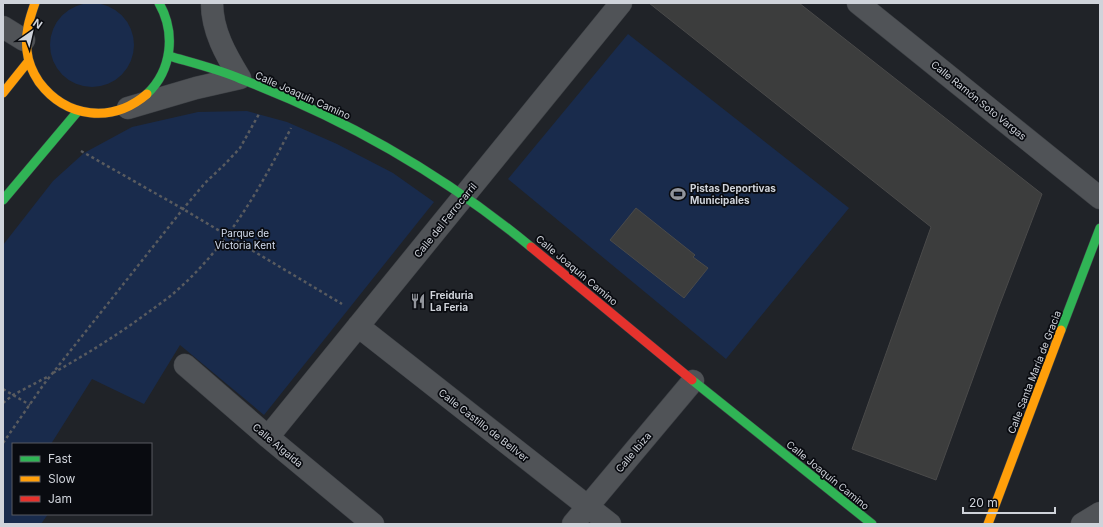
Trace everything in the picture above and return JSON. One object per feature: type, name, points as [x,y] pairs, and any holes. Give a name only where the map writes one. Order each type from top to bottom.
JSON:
[{"type":"street","points":[[35,3],[26,25],[24,40],[27,63],[35,80],[47,94],[61,104],[78,111],[94,114],[111,113],[196,88],[240,78],[223,48],[212,14],[212,3]]},
{"type":"street","name":"Calle del Ferrocarril","points":[[268,437],[621,3]]},
{"type":"street","name":"Calle Ramón Soto Vargas","points":[[858,3],[1100,198]]},
{"type":"street","points":[[127,108],[142,99],[154,87],[163,73],[169,56],[170,40],[168,23],[163,5]]},
{"type":"street","points":[[3,27],[24,40]]},
{"type":"street","name":"Calle Joaquín Camino","points":[[169,56],[240,78],[316,110],[379,142],[465,196],[505,225],[693,381],[872,524]]},
{"type":"street","points":[[3,93],[27,63]]},
{"type":"street","points":[[3,200],[78,111]]},
{"type":"street","name":"Calle Santa María de Gracia","points":[[988,524],[1100,228]]},
{"type":"street","name":"Calle Castillo de Bellver","points":[[362,322],[610,524]]},
{"type":"street","name":"Calle Algaida","points":[[185,365],[268,437],[373,524]]},
{"type":"street","name":"Calle Ibiza","points":[[573,524],[693,381]]},
{"type":"street","points":[[1082,524],[1100,513]]},
{"type":"path","points":[[3,443],[51,375],[183,209],[205,183],[240,148],[252,127],[268,90]]},
{"type":"path","points":[[3,403],[13,395],[97,348],[174,293],[228,236],[271,169],[302,104]]},
{"type":"path","points":[[55,138],[183,209],[362,322]]},
{"type":"path","points":[[3,389],[30,405]]},
{"type":"green space","points":[[84,3],[100,3],[116,10],[127,21],[134,37],[134,53],[131,61],[122,75],[116,80],[100,87],[84,87],[68,80],[57,69],[50,53],[50,37],[57,21],[68,10]]},
{"type":"green space","name":"Pistas Deportivas Municipales","points":[[628,34],[849,208],[726,359],[508,179]]},
{"type":"green space","name":"Parque de Victoria Kent","points":[[247,111],[287,122],[337,144],[393,173],[434,202],[264,415],[180,345],[144,404],[92,379],[52,443],[12,443],[12,515],[47,515],[41,524],[3,524],[3,245],[53,181],[84,153],[132,127],[198,112]]},
{"type":"building","points":[[649,3],[799,3],[1042,194],[998,309],[936,480],[852,449],[931,227]]},
{"type":"building","points":[[636,208],[695,255],[693,257],[708,268],[684,298],[610,240]]},
{"type":"traffic: fast","points":[[147,94],[162,74],[169,51],[168,26],[159,3]]},
{"type":"traffic: fast","points":[[169,56],[232,75],[318,112],[356,131],[393,151],[464,196],[531,247]]},
{"type":"traffic: fast","points":[[3,200],[78,111]]},
{"type":"traffic: fast","points":[[1061,330],[1100,228]]},
{"type":"traffic: fast","points":[[692,380],[872,524]]},
{"type":"traffic: slow","points":[[35,3],[27,32],[28,55],[31,67],[39,82],[50,94],[62,103],[76,110],[90,113],[105,113],[119,110],[133,104],[147,94]]},
{"type":"traffic: slow","points":[[3,93],[27,63]]},
{"type":"traffic: slow","points":[[988,524],[1061,330]]},
{"type":"traffic: jam","points":[[531,247],[692,380]]},
{"type":"place","name":"Pistas Deportivas Municipales","points":[[678,194]]},
{"type":"place","name":"Freiduria La Feria","points":[[418,301]]}]
